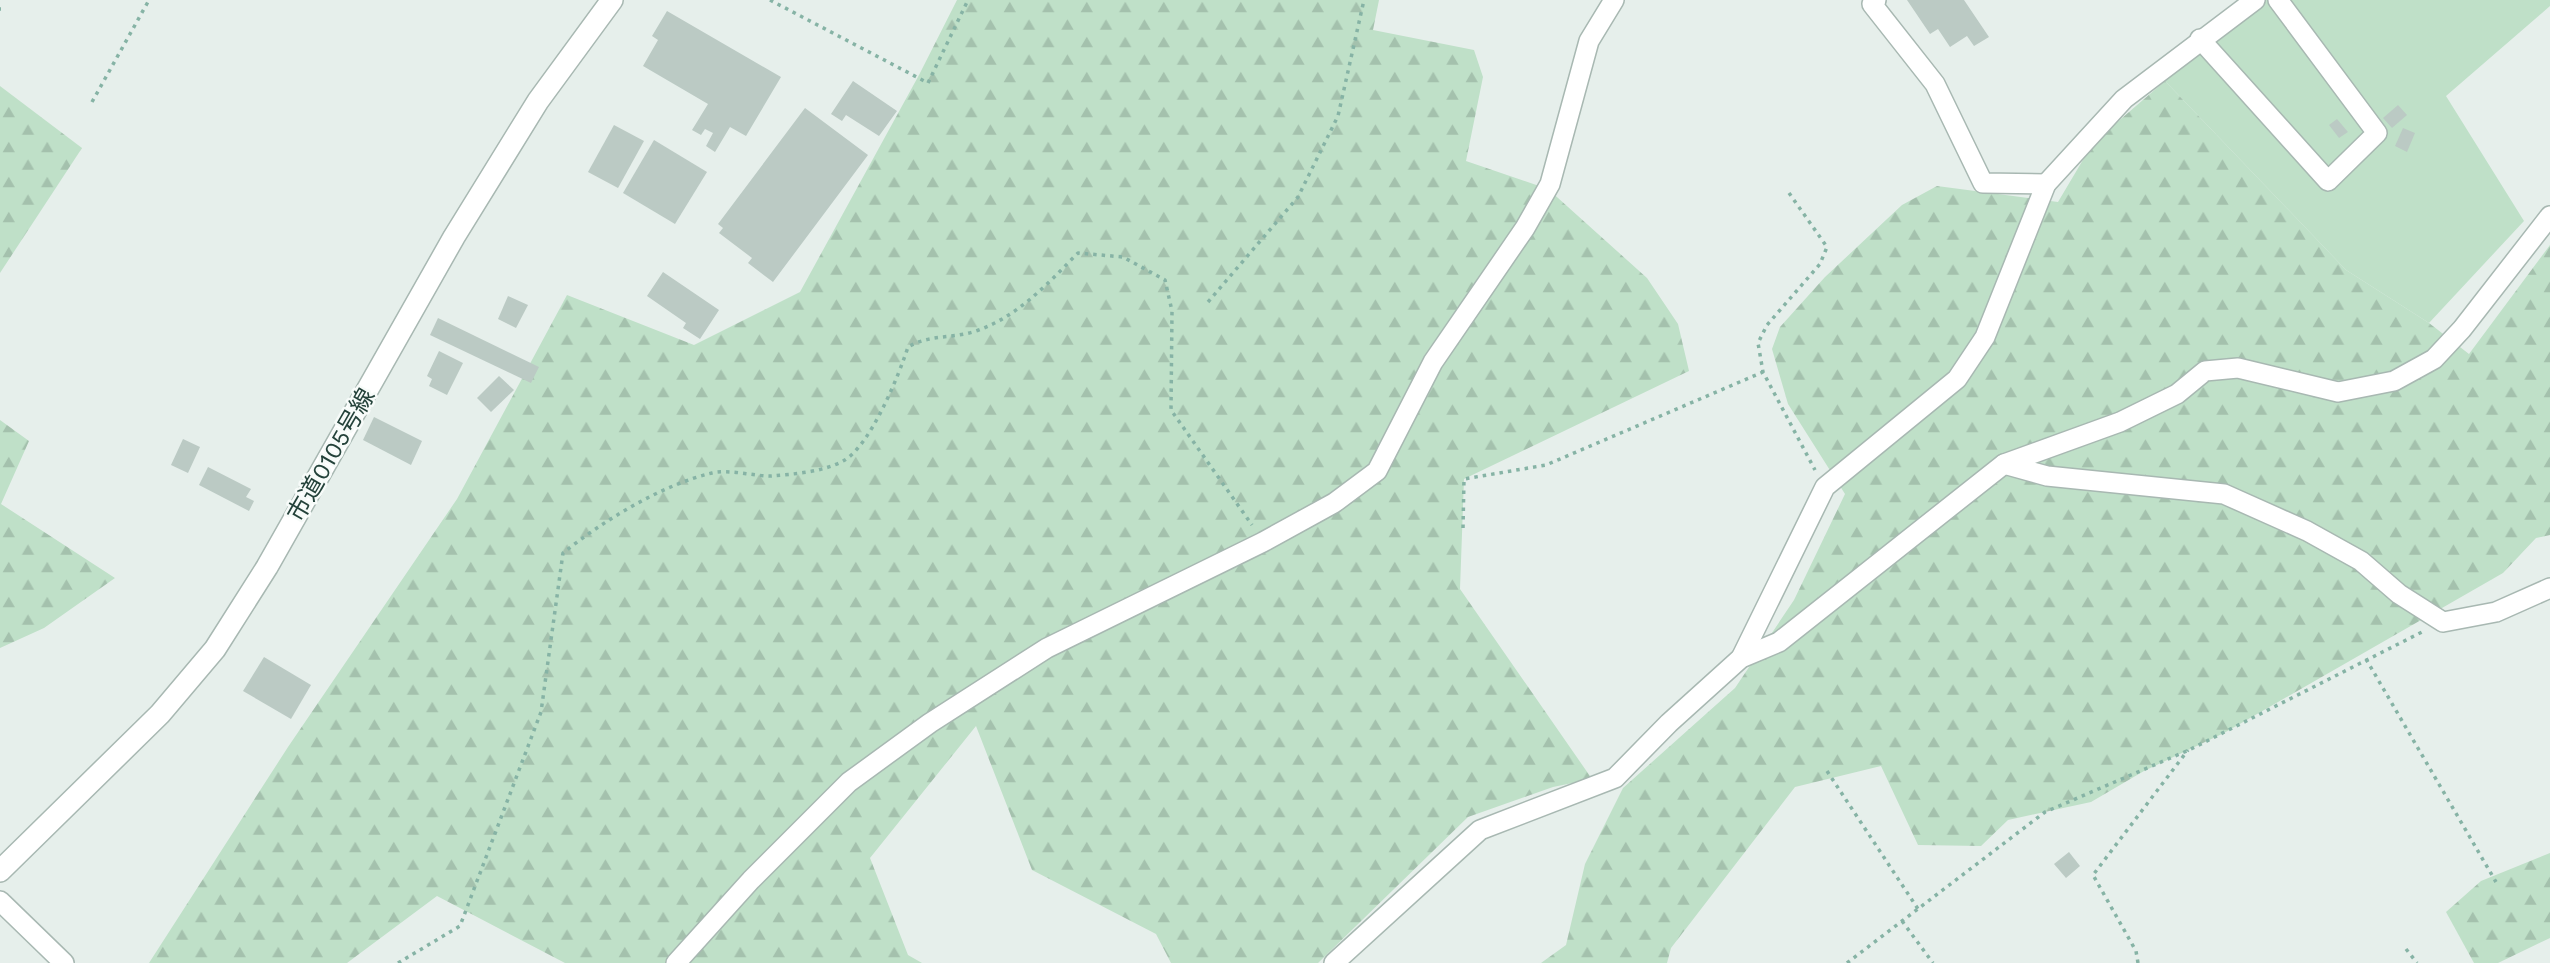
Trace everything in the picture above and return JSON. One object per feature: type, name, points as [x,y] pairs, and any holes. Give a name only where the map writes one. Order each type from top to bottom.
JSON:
[{"type":"street","name":"市道0105号線","points":[[0,872],[160,714],[215,649],[267,567],[454,237],[538,101],[612,0]]},
{"type":"street","points":[[676,963],[751,880],[849,782],[930,723],[1047,648],[1263,542],[1334,503],[1377,471],[1433,362],[1525,228],[1550,184],[1589,41],[1614,0]]},
{"type":"street","points":[[1876,0],[1872,4],[1935,84],[1983,183],[2046,184]]},
{"type":"street","points":[[1741,658],[1825,487],[1957,379],[1985,337],[2046,184],[2124,99],[2255,0]]},
{"type":"street","points":[[2200,39],[2328,181],[2377,133],[2278,0]]},
{"type":"street","points":[[1334,963],[1480,830],[1615,778],[1669,723],[1741,658],[1779,642],[2004,464],[2120,422],[2177,394],[2205,371],[2238,368],[2338,391],[2394,381],[2434,359],[2462,330],[2550,216]]},
{"type":"street","points":[[2004,464],[2048,476],[2224,494],[2307,531],[2361,561],[2399,594],[2443,622],[2496,612],[2550,588]]},
{"type":"street","points":[[0,901],[64,963]]},
{"type":"path","points":[[92,102],[149,0]]},
{"type":"path","points":[[770,0],[928,83],[968,0]]},
{"type":"path","points":[[1208,302],[1298,197],[1338,116],[1364,0]]},
{"type":"path","points":[[1789,193],[1827,247],[1820,264],[1767,325],[1758,343],[1763,372],[1825,487]]},
{"type":"path","points":[[398,963],[460,926],[541,712],[563,553],[596,527],[682,483],[715,472],[769,476],[821,470],[846,460],[872,427],[896,386],[908,347],[924,338],[974,332],[1017,312],[1078,253],[1123,257],[1165,280],[1172,311],[1171,410],[1263,542]]},
{"type":"path","points":[[1463,528],[1464,479],[1546,465],[1763,372]]},
{"type":"path","points":[[1847,963],[2045,812],[2189,750],[2443,622]]},
{"type":"path","points":[[2366,659],[2496,882]]},
{"type":"path","points":[[2138,963],[2136,951],[2092,875],[2189,750]]},
{"type":"path","points":[[1827,771],[1918,909]]},
{"type":"path","points":[[1902,921],[1933,963]]},
{"type":"path","points":[[2406,949],[2417,963]]},
{"type":"green space","points":[[957,0],[1379,0],[1373,30],[1474,50],[1483,77],[1466,161],[1548,189],[1647,278],[1678,324],[1689,371],[1464,479],[1460,589],[1592,779],[1553,787],[1468,817],[1318,963],[1171,963],[1156,934],[1032,870],[976,726],[870,858],[908,955],[922,963],[565,963],[437,896],[347,963],[149,963],[288,747],[457,499],[567,295],[694,345],[800,292]]},
{"type":"green space","points":[[2258,0],[2550,0],[2550,6],[2446,96],[2524,221],[2429,323],[2346,270],[2165,81]]},
{"type":"green space","points":[[2165,81],[2346,270],[2429,323],[2469,354],[2550,245],[2550,535],[2536,538],[2503,573],[2224,733],[2144,771],[2091,802],[2008,820],[1981,846],[1918,845],[1881,766],[1795,787],[1671,948],[1667,963],[1541,963],[1566,945],[1585,864],[1623,788],[1735,688],[1794,600],[1845,494],[1788,404],[1772,349],[1780,327],[1825,277],[1902,205],[1937,186],[2058,202],[2093,143]]},
{"type":"green space","points":[[0,86],[82,148],[0,273]]},
{"type":"green space","points":[[0,420],[29,441],[1,504],[115,578],[44,628],[0,648]]},
{"type":"green space","points":[[2550,853],[2550,938],[2498,963],[2474,963],[2446,912],[2481,881]]},
{"type":"building","points":[[1907,0],[1964,0],[1989,37],[1974,46],[1967,36],[1950,47],[1938,29],[1930,34]]},
{"type":"building","points":[[667,11],[781,77],[746,136],[730,127],[715,152],[706,146],[713,133],[705,129],[701,135],[692,130],[708,104],[643,66],[658,40],[652,36]]},
{"type":"building","points":[[853,81],[897,111],[879,136],[846,115],[842,121],[831,114]]},
{"type":"building","points":[[2398,105],[2407,115],[2392,128],[2383,118]]},
{"type":"building","points":[[805,108],[868,155],[773,282],[748,263],[752,258],[719,233],[723,228],[718,224]]},
{"type":"building","points":[[2337,119],[2348,132],[2339,138],[2329,125]]},
{"type":"building","points":[[614,125],[644,141],[618,188],[588,172]]},
{"type":"building","points":[[2403,128],[2415,133],[2407,152],[2395,146]]},
{"type":"building","points":[[654,140],[707,172],[675,224],[623,193]]},
{"type":"building","points":[[663,272],[719,310],[700,339],[683,328],[686,323],[647,296]]},
{"type":"building","points":[[508,296],[528,305],[516,328],[498,319]]},
{"type":"building","points":[[438,318],[539,367],[531,383],[430,335]]},
{"type":"building","points":[[439,351],[463,363],[447,395],[429,386],[432,379],[427,376]]},
{"type":"building","points":[[499,376],[514,390],[491,412],[477,398]]},
{"type":"building","points":[[374,417],[422,441],[411,465],[363,440]]},
{"type":"building","points":[[183,439],[200,447],[188,473],[171,465]]},
{"type":"building","points":[[208,467],[251,489],[246,497],[254,501],[249,511],[199,485]]},
{"type":"building","points":[[264,657],[311,685],[291,719],[243,691]]},
{"type":"building","points":[[2069,852],[2080,866],[2066,878],[2054,864]]}]
